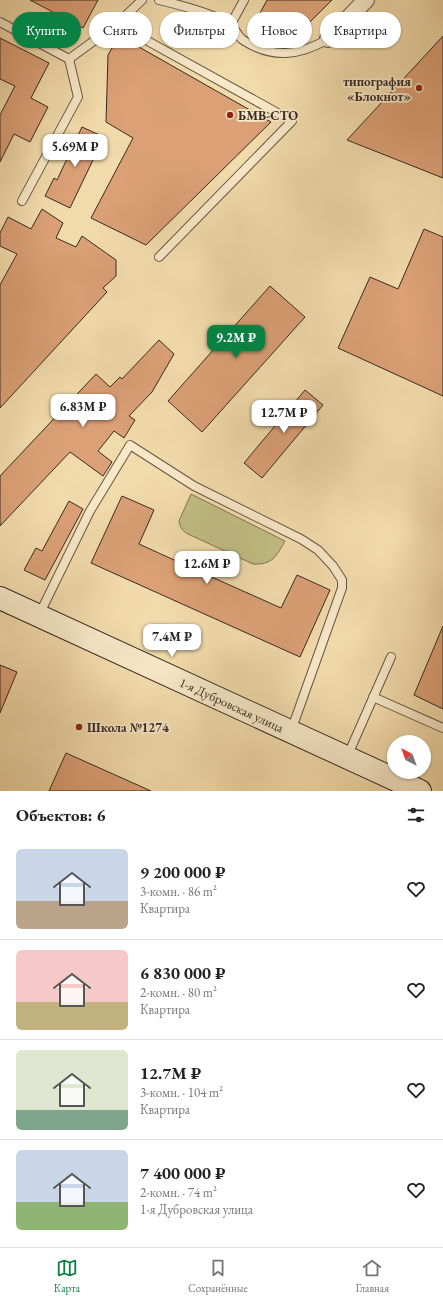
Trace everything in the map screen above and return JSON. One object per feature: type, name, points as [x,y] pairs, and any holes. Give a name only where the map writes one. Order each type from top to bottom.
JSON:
[{"type":"main road","name":"1-я Дубровская улица","points":[[0,598],[346,758],[396,786],[420,791]]},
{"type":"street","points":[[354,12],[366,0]]},
{"type":"lane","points":[[130,12],[142,0]]},
{"type":"lane","points":[[159,0],[201,12]]},
{"type":"lane","points":[[238,12],[244,0]]},
{"type":"lane","points":[[0,22],[69,59],[78,97],[22,201]]},
{"type":"lane","points":[[239,36],[264,51],[270,52],[290,53],[305,50],[320,43]]},
{"type":"lane","points":[[152,43],[292,121],[159,257]]},
{"type":"lane","points":[[69,59],[89,44]]},
{"type":"lane","points":[[39,616],[90,511],[130,445],[194,486],[301,539],[318,550],[333,566],[342,580],[342,588],[291,732]]},
{"type":"lane","points":[[346,758],[391,657]]},
{"type":"lane","points":[[374,697],[443,728]]},
{"type":"shaded area","points":[[191,494],[285,541],[276,556],[265,563],[253,564],[185,532],[180,526],[179,521]]},
{"type":"building","points":[[30,0],[98,0],[92,12],[89,12],[89,17],[83,28],[81,27],[81,12],[53,12]]},
{"type":"building","points":[[267,0],[332,0],[312,20],[312,12],[261,12]]},
{"type":"building","name":"типография «Блокнот»","points":[[443,36],[443,178],[347,140]]},
{"type":"building","points":[[0,38],[12,44],[12,48],[20,48],[49,63],[31,98],[48,107],[30,142],[14,134],[0,162],[0,115],[15,86],[0,79]]},
{"type":"building","points":[[112,48],[141,48],[271,122],[146,245],[91,218],[133,138],[106,122],[108,55]]},
{"type":"building","points":[[82,127],[104,137],[70,208],[45,196],[54,178],[57,180]]},
{"type":"building","points":[[42,209],[63,223],[56,238],[76,247],[82,236],[116,260],[116,276],[103,288],[107,292],[0,408],[0,285],[17,254],[0,246],[0,233],[8,217],[31,229]]},
{"type":"building","points":[[424,229],[443,237],[443,396],[338,348],[370,277],[398,289]]},
{"type":"building","points":[[270,286],[305,317],[202,432],[168,401]]},
{"type":"building","points":[[159,340],[174,354],[152,392],[129,416],[135,420],[124,438],[114,431],[98,451],[112,462],[103,476],[70,452],[0,526],[0,476],[96,374],[110,387],[120,377],[122,379]]},
{"type":"building","points":[[305,390],[323,405],[262,478],[244,463]]},
{"type":"building","points":[[122,496],[154,510],[139,544],[196,570],[281,608],[297,575],[330,590],[300,657],[91,563]]},
{"type":"building","points":[[69,501],[83,509],[45,580],[24,570],[36,548],[42,551]]},
{"type":"building","points":[[443,626],[443,709],[414,695]]},
{"type":"building","points":[[0,665],[17,672],[0,713]]},
{"type":"building","points":[[66,753],[151,791],[49,791]]},
{"type":"place","name":"типография «Блокнот»","points":[[419,88]]},
{"type":"place","name":"БМВ-СТО","points":[[230,115]]},
{"type":"place","name":"Школа №1274","points":[[79,727]]}]
